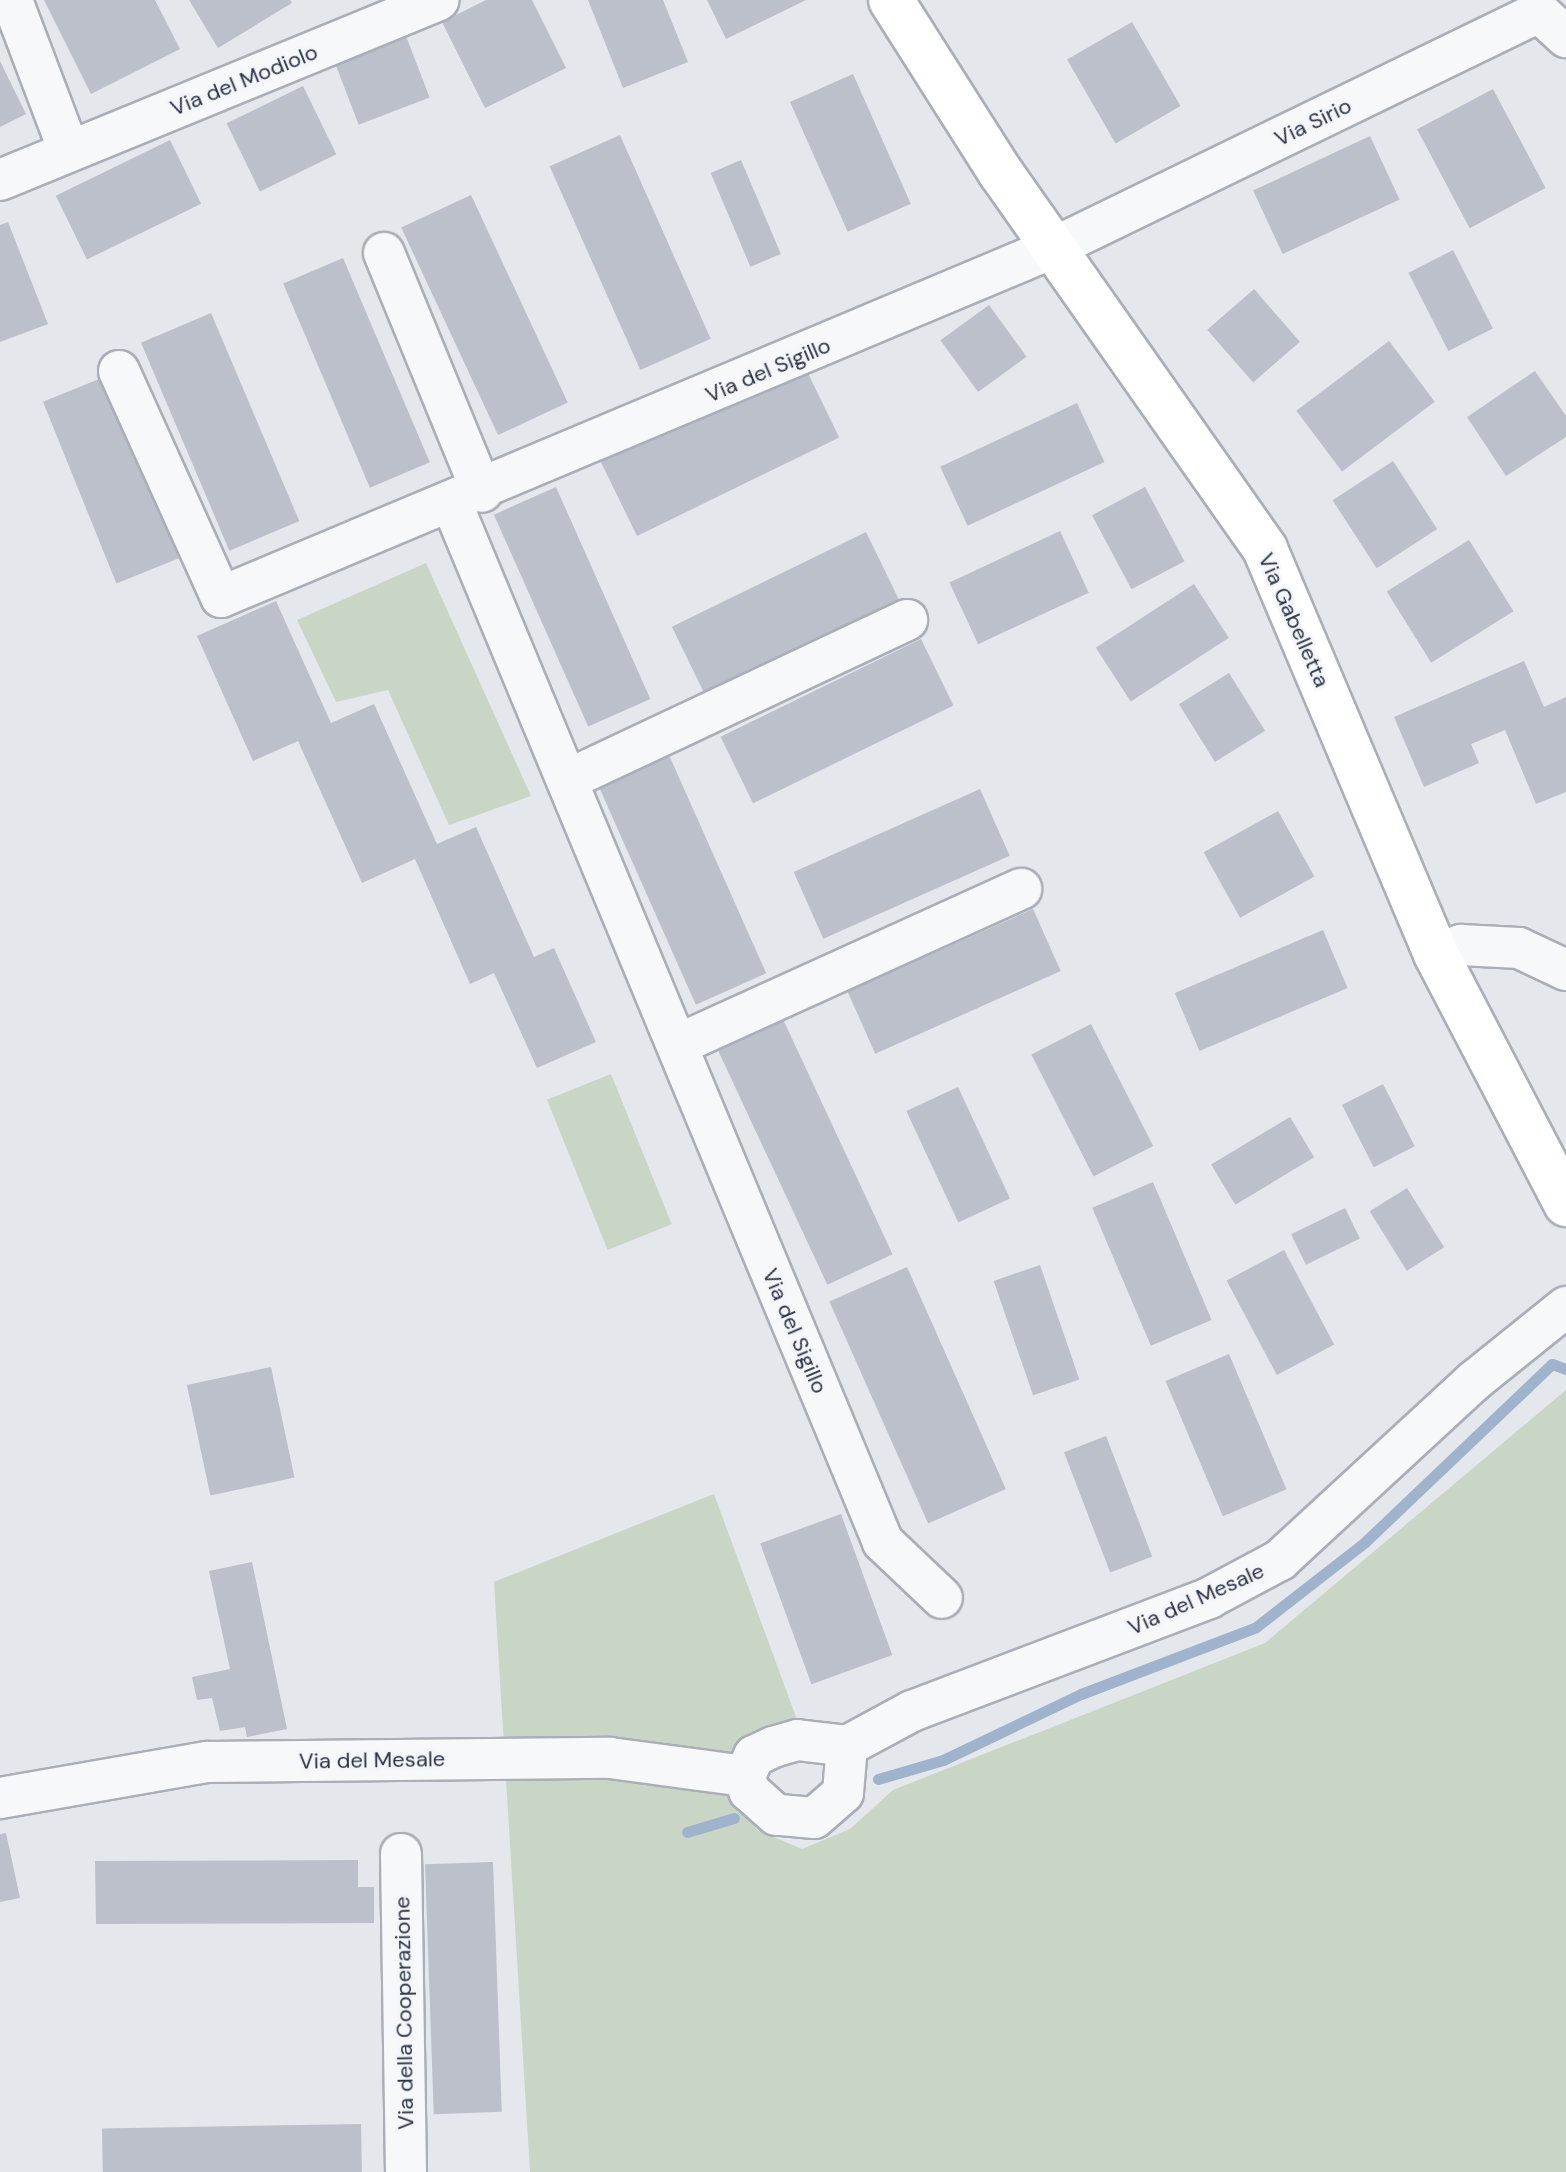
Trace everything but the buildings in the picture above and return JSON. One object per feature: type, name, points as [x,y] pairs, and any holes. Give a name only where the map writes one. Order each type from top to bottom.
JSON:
[{"type":"street","name":"Via Gabelletta","points":[[891,0],[1053,248],[1265,549],[1436,954],[1566,1204]]},
{"type":"street","points":[[13,3],[69,151]]},
{"type":"street","name":"Via del Modiolo","points":[[0,180],[424,3]]},
{"type":"street","name":"Via Sirio","points":[[1053,248],[1539,12],[1566,37]]},
{"type":"street","name":"Via del Sigillo","points":[[119,371],[221,597],[467,498],[1053,248]]},
{"type":"street","name":"Via del Sigillo","points":[[384,253],[567,780],[883,1542],[942,1598]]},
{"type":"street","points":[[567,780],[907,620]]},
{"type":"street","points":[[677,1045],[1021,889]]},
{"type":"street","points":[[1436,954],[1461,945],[1519,948],[1566,970]]},
{"type":"street","name":"Via del Mesale","points":[[847,1746],[912,1711],[1209,1598],[1280,1560],[1474,1381],[1566,1307]]},
{"type":"street","points":[[797,1740],[847,1746],[843,1793],[814,1818],[776,1815],[749,1791],[745,1776],[754,1756],[773,1747],[797,1740]]},
{"type":"street","name":"Via del Mesale","points":[[0,1798],[207,1762],[610,1758],[745,1776]]},
{"type":"street","name":"Via della Cooperazione","points":[[401,1854],[406,2172]]},
{"type":"green space","points":[[426,563],[531,796],[449,825],[388,690],[336,702],[297,620]]},
{"type":"green space","points":[[611,1074],[672,1224],[608,1250],[547,1100]]},
{"type":"green space","points":[[1566,1390],[1566,2172],[530,2172],[494,1582],[714,1494],[799,1725],[726,1791],[757,1830],[802,1849],[850,1829],[893,1790],[1265,1643]]},
{"type":"waterway","points":[[878,1779],[943,1760],[1081,1694],[1256,1627],[1365,1542],[1552,1364],[1566,1369]]},
{"type":"waterway","points":[[687,1832],[734,1818]]}]
